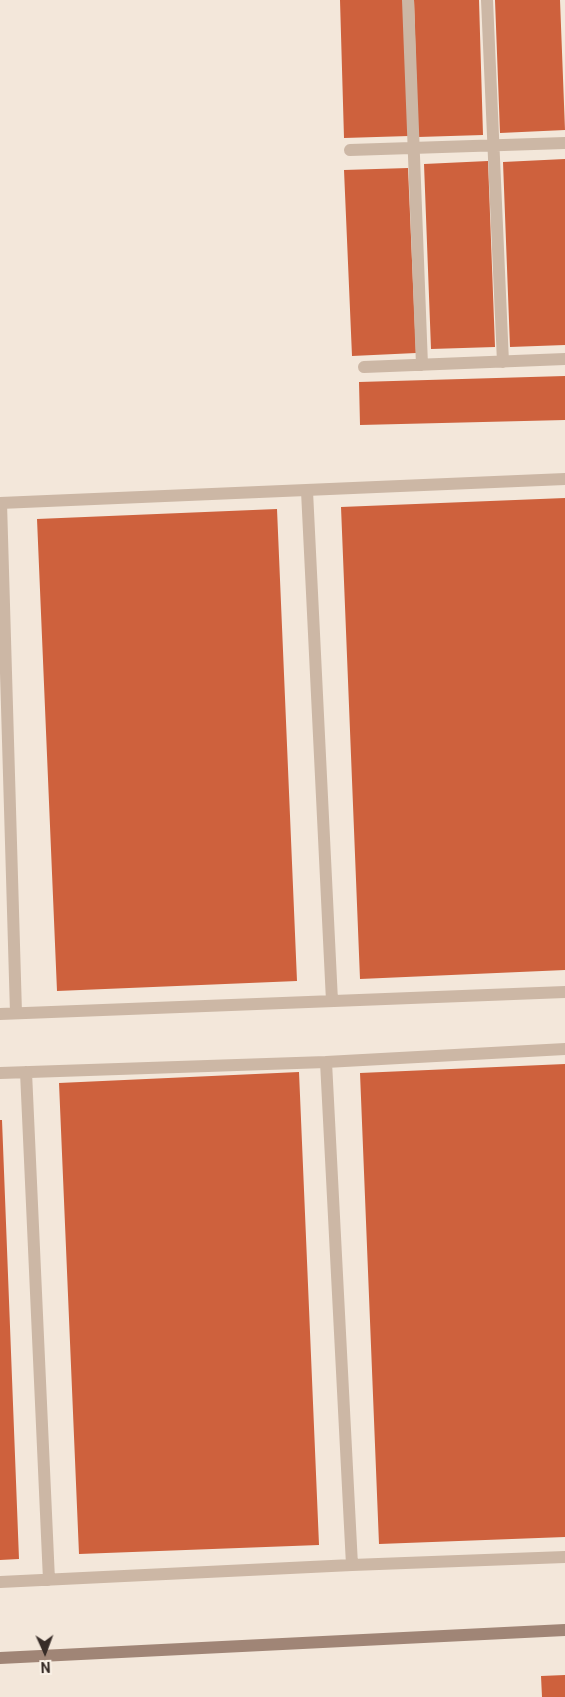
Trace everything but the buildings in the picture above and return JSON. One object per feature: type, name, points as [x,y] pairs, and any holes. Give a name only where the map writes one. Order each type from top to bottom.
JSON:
[{"type":"street","points":[[0,1658],[565,1630]]},
{"type":"lane","points":[[408,0],[422,365]]},
{"type":"lane","points":[[487,0],[502,362]]},
{"type":"lane","points":[[350,150],[565,143]]},
{"type":"lane","points":[[364,367],[565,359]]},
{"type":"lane","points":[[16,1013],[1,503],[565,479]]},
{"type":"lane","points":[[306,490],[332,1002]]},
{"type":"lane","points":[[0,1014],[565,992]]},
{"type":"lane","points":[[0,1073],[326,1062],[565,1050]]},
{"type":"lane","points":[[326,1062],[352,1565]]},
{"type":"lane","points":[[26,1072],[49,1580]]},
{"type":"lane","points":[[0,1582],[565,1557]]}]
